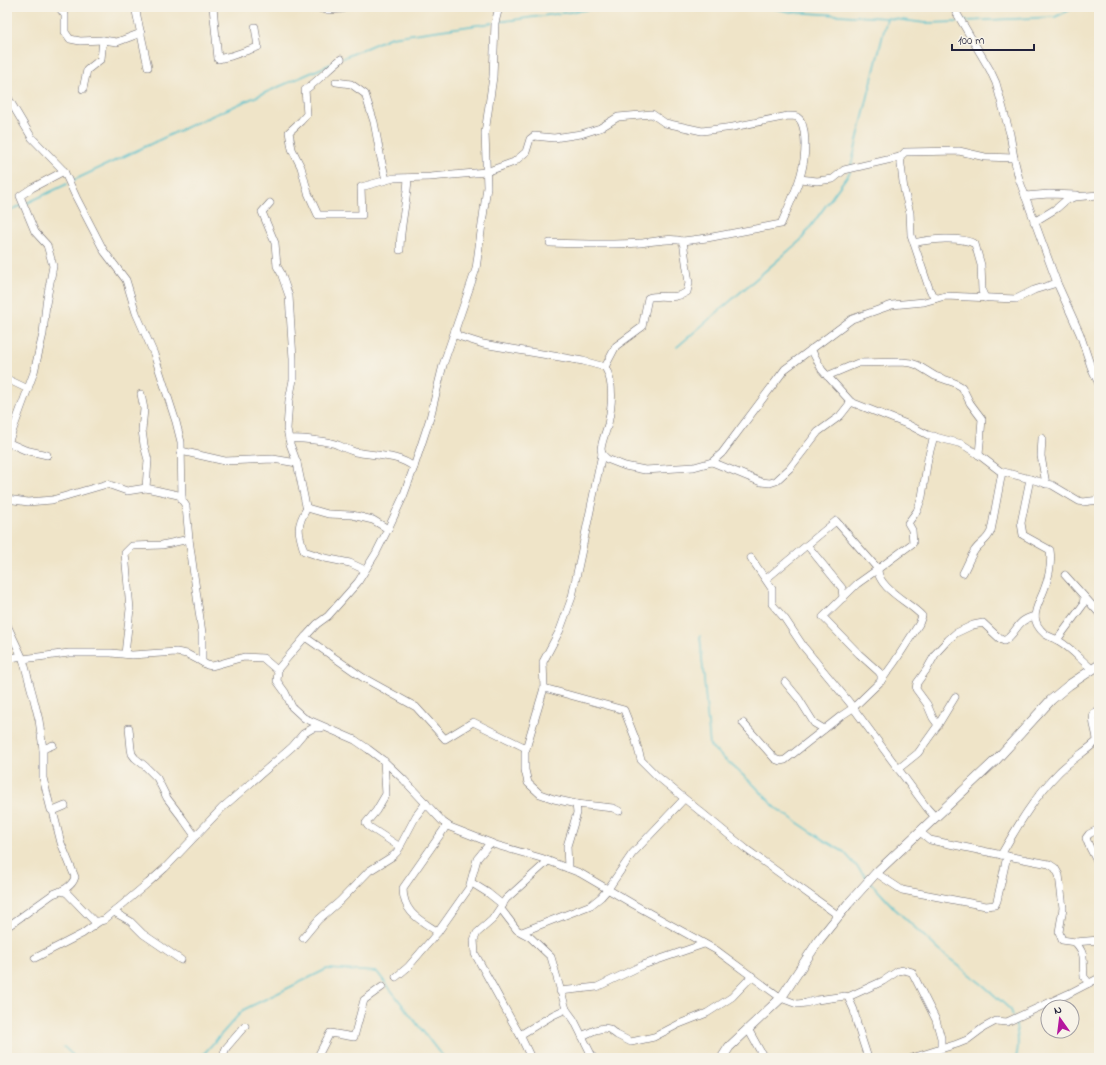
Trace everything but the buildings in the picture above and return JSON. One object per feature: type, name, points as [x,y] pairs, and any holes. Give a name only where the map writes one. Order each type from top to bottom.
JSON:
[{"type":"street","points":[[62,7],[61,10],[65,15],[65,32],[70,39],[80,41],[103,40],[117,42],[141,33]]},
{"type":"street","points":[[135,7],[148,67]]},
{"type":"street","points":[[213,7],[218,59],[258,47],[255,27]]},
{"type":"street","points":[[319,7],[326,10],[343,9],[345,7]]},
{"type":"street","points":[[277,670],[305,637],[317,624],[328,616],[358,582],[376,553],[388,529],[403,497],[414,467],[430,418],[441,371],[451,340],[456,333],[476,269],[487,187],[485,133],[493,77],[495,28],[499,7]]},
{"type":"street","points":[[953,7],[996,83],[1010,134],[1019,179],[1057,283],[1080,334],[1091,367],[1099,384]]},
{"type":"street","points":[[83,89],[87,70],[101,59],[103,40]]},
{"type":"street","points":[[341,59],[327,70],[318,81],[305,90],[307,114],[301,122],[289,132],[292,149],[301,167],[308,193],[318,215],[362,215],[361,187],[394,178],[486,172],[514,162],[526,152],[530,139],[534,136],[554,138],[581,134],[600,128],[618,116],[639,116],[652,114],[665,124],[702,131],[733,128],[788,116],[797,117],[802,122],[805,139],[805,158],[800,179],[781,224],[683,241],[675,238],[660,241],[615,244],[584,245],[550,243]]},
{"type":"street","points":[[336,82],[351,84],[365,94],[374,122],[386,180]]},
{"type":"street","points":[[7,96],[32,138],[64,171],[104,251],[126,280],[136,313],[154,354],[176,422],[181,442],[182,500]]},
{"type":"street","points":[[800,179],[817,181],[833,179],[844,170],[900,157],[905,152],[959,151],[985,157],[1014,158]]},
{"type":"street","points":[[900,157],[904,190],[910,213],[911,235],[930,291],[936,298]]},
{"type":"street","points":[[47,455],[25,450],[8,442],[34,372],[43,334],[46,304],[53,266],[47,245],[35,232],[20,196],[64,171]]},
{"type":"street","points":[[400,250],[402,217],[407,198],[408,178]]},
{"type":"street","points":[[1025,196],[1049,194],[1079,196],[1099,195]]},
{"type":"street","points":[[1034,222],[1057,208],[1065,201],[1079,196]]},
{"type":"street","points":[[270,203],[262,212],[275,243],[277,266],[289,296],[293,338],[293,380],[287,422],[289,439],[297,463],[307,508],[300,520],[300,537],[304,551],[326,558],[350,563],[365,570]]},
{"type":"street","points":[[914,243],[928,239],[938,239],[963,240],[975,244],[981,265],[982,291],[985,298]]},
{"type":"street","points":[[605,367],[616,346],[642,327],[648,298],[655,296],[680,296],[687,292],[689,283],[683,241]]},
{"type":"street","points":[[602,454],[607,459],[625,466],[645,470],[694,468],[712,462],[722,453],[785,369],[852,319],[892,305],[924,302],[945,296],[1016,299],[1043,287],[1057,283]]},
{"type":"street","points":[[456,333],[483,344],[583,361],[605,367],[610,377],[612,394],[608,423],[602,443],[602,454],[572,597],[560,630],[543,662],[544,688],[526,748],[525,770],[528,783],[540,794],[576,804],[613,808],[618,811]]},
{"type":"street","points":[[811,349],[816,361],[827,376],[850,402],[909,425],[928,435],[962,444],[1002,472],[1058,488],[1079,501],[1099,500]]},
{"type":"street","points":[[827,376],[858,363],[902,362],[918,365],[934,376],[955,383],[962,387],[966,392],[970,403],[982,419],[979,455]]},
{"type":"street","points":[[7,379],[28,389]]},
{"type":"street","points":[[141,394],[144,409],[142,430],[148,460],[146,488]]},
{"type":"street","points":[[712,462],[761,482],[770,483],[776,481],[790,468],[818,432],[840,416],[850,402]]},
{"type":"street","points":[[881,681],[881,675],[879,672],[859,654],[824,617],[857,584],[913,543],[912,530],[908,523],[917,511],[922,497],[928,458],[934,436]]},
{"type":"street","points":[[289,439],[296,438],[337,445],[352,451],[372,453],[406,460],[414,467]]},
{"type":"street","points":[[1042,438],[1041,456],[1046,484]]},
{"type":"street","points":[[181,451],[225,461],[274,459],[297,463]]},
{"type":"street","points":[[963,573],[975,550],[983,543],[991,530],[1002,472]]},
{"type":"street","points":[[722,1058],[729,1046],[781,998],[819,940],[874,875],[996,760],[1051,700],[1069,685],[1095,667],[1045,634],[1035,622],[1038,603],[1048,579],[1051,556],[1050,550],[1023,535],[1022,523],[1030,479]]},
{"type":"street","points":[[7,499],[28,502],[52,500],[107,484],[127,491],[146,488],[178,494],[182,497],[182,500],[186,506],[189,540],[202,633],[202,662]]},
{"type":"street","points":[[307,508],[328,514],[352,515],[373,520],[388,529]]},
{"type":"street","points":[[743,723],[775,759],[780,761],[784,760],[853,708],[881,681],[922,618],[919,613],[896,595],[880,579],[878,570],[836,521],[766,579]]},
{"type":"street","points":[[125,654],[130,609],[125,553],[132,546],[189,540]]},
{"type":"street","points":[[807,546],[842,588],[843,598]]},
{"type":"street","points":[[751,558],[772,589],[772,604],[785,619],[803,646],[853,708],[898,770],[935,817]]},
{"type":"street","points":[[1065,575],[1099,614]]},
{"type":"street","points":[[1056,640],[1083,606],[1084,598]]},
{"type":"street","points":[[938,725],[927,704],[916,689],[917,683],[936,653],[948,640],[973,625],[983,623],[1004,641],[1014,633],[1015,628],[1025,619],[1035,616]]},
{"type":"street","points":[[7,625],[22,658],[34,696],[43,749],[43,778],[61,843],[75,874],[72,884],[53,894],[7,927]]},
{"type":"street","points":[[305,637],[362,677],[416,707],[445,739],[473,722],[526,748]]},
{"type":"street","points":[[7,659],[69,653],[111,653],[132,655],[176,652],[187,654],[207,665],[212,666],[244,657],[263,658],[278,671],[277,681],[285,692],[292,707],[304,718],[354,740],[384,761],[447,825],[458,831],[580,873],[716,950],[781,998],[797,1004],[845,996],[848,997],[898,971],[904,970],[912,972],[936,1020],[941,1038],[938,1053]]},
{"type":"street","points":[[785,682],[799,698],[814,723],[824,729]]},
{"type":"street","points":[[544,688],[624,710],[635,738],[641,760],[657,776],[684,799],[709,817],[746,849],[839,916]]},
{"type":"street","points":[[898,770],[918,753],[938,725],[955,697]]},
{"type":"street","points":[[874,875],[902,890],[939,898],[994,906],[997,901],[1004,855],[1018,824],[1046,786],[1060,771],[1097,741],[1097,735],[1092,721],[1094,713],[1099,710]]},
{"type":"street","points":[[129,728],[132,754],[157,778],[166,798],[195,836]]},
{"type":"street","points":[[35,958],[82,934],[114,912],[154,878],[222,808],[292,747],[304,734],[313,728],[326,728]]},
{"type":"street","points":[[43,749],[54,745]]},
{"type":"street","points":[[384,761],[386,794],[376,811],[366,823],[368,826],[400,847]]},
{"type":"street","points":[[522,932],[591,905],[608,889],[632,854],[684,799]]},
{"type":"street","points":[[303,938],[318,920],[340,901],[370,871],[393,856],[400,847],[416,816],[426,803]]},
{"type":"street","points":[[568,868],[567,846],[577,813],[576,804]]},
{"type":"street","points":[[53,811],[65,806]]},
{"type":"street","points":[[438,932],[410,911],[403,899],[403,888],[447,825]]},
{"type":"street","points":[[1099,829],[1089,834],[1086,838],[1099,866]]},
{"type":"street","points":[[920,832],[930,840],[1049,864],[1055,868],[1059,874],[1063,908],[1059,935],[1062,940],[1075,942],[1099,940]]},
{"type":"street","points":[[396,977],[408,967],[438,932],[472,883],[473,872],[477,859],[490,842]]},
{"type":"street","points":[[531,1058],[520,1034],[512,1023],[475,954],[475,937],[492,920],[506,899],[548,861]]},
{"type":"street","points":[[472,883],[488,893],[502,907],[518,930],[530,937],[551,957],[566,1009],[593,1058]]},
{"type":"street","points":[[61,891],[67,892],[94,921],[100,921]]},
{"type":"street","points":[[114,912],[130,921],[143,934],[181,960]]},
{"type":"street","points":[[1075,942],[1084,956],[1084,977],[1089,983]]},
{"type":"street","points":[[560,991],[597,987],[644,965],[704,944]]},
{"type":"street","points":[[582,1036],[594,1030],[604,1028],[609,1029],[631,1042],[654,1037],[679,1024],[707,1013],[732,997],[752,976]]},
{"type":"street","points":[[912,1058],[938,1053],[967,1040],[990,1023],[996,1021],[1007,1022],[1099,978]]},
{"type":"street","points":[[317,1058],[330,1033],[354,1037],[364,1000],[382,987]]},
{"type":"street","points":[[848,997],[854,1010],[868,1058]]},
{"type":"street","points":[[520,1034],[566,1009]]},
{"type":"street","points":[[222,1058],[226,1048],[245,1026]]},
{"type":"street","points":[[748,1029],[764,1058]]},
{"type":"waterway","points":[[498,22],[607,7]]},
{"type":"waterway","points":[[766,7],[791,12],[887,18],[925,23],[959,22]]},
{"type":"waterway","points":[[964,21],[1055,17],[1076,7]]},
{"type":"waterway","points":[[851,166],[887,18]]},
{"type":"waterway","points":[[343,58],[391,37],[492,23]]},
{"type":"waterway","points":[[72,181],[191,125],[331,64]]},
{"type":"waterway","points":[[677,347],[801,240],[850,172]]},
{"type":"waterway","points":[[25,204],[67,184]]},
{"type":"waterway","points":[[7,212],[22,205]]},
{"type":"waterway","points":[[700,636],[710,746],[754,785],[776,808],[844,852],[867,878]]},
{"type":"waterway","points":[[871,883],[895,909],[940,951],[984,986],[1011,1010],[1013,1016]]},
{"type":"waterway","points":[[200,1058],[243,1010],[327,969],[377,972],[445,1058]]},
{"type":"waterway","points":[[1015,1022],[1018,1040],[1016,1058]]},
{"type":"waterway","points":[[64,1047],[76,1058]]}]
